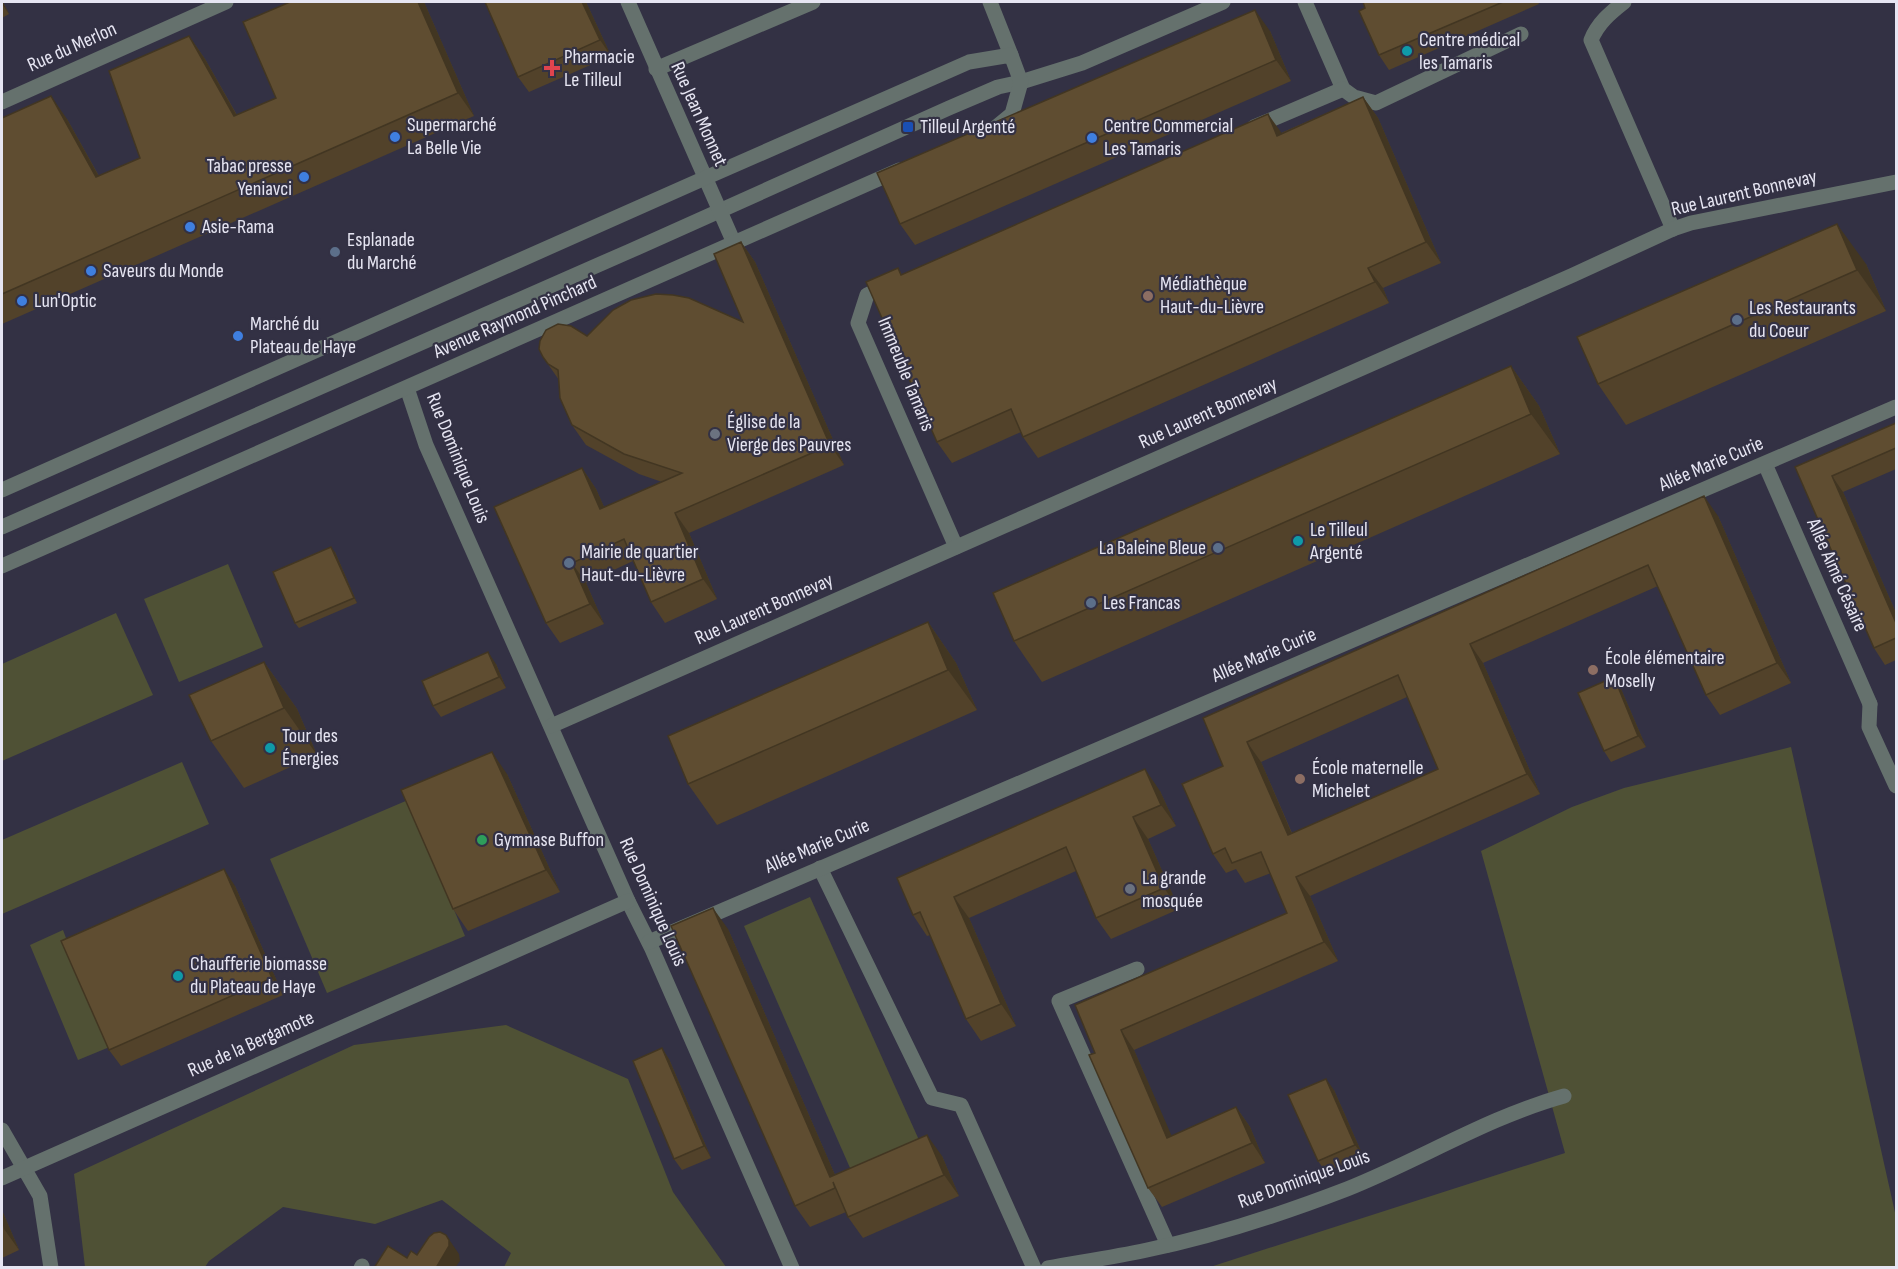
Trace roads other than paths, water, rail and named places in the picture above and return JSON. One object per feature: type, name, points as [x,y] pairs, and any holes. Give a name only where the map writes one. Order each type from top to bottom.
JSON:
[{"type":"street","name":"Rue du Merlon","points":[[2,102],[226,2]]},
{"type":"street","name":"Rue Jean Monnet","points":[[628,2],[734,243]]},
{"type":"street","points":[[656,69],[813,2]]},
{"type":"street","points":[[985,132],[996,127],[1012,114],[1022,82],[990,2]]},
{"type":"street","name":"Avenue Raymond Pinchard","points":[[2,527],[998,87],[1082,63],[1223,2]]},
{"type":"street","points":[[1305,2],[1343,89],[1354,97],[1376,103],[1521,34]]},
{"type":"street","points":[[1624,2],[1596,27],[1591,40],[1673,229]]},
{"type":"street","points":[[2,490],[969,63],[1011,55]]},
{"type":"street","points":[[1245,131],[1343,89]]},
{"type":"street","name":"Avenue Raymond Pinchard","points":[[2,566],[914,164]]},
{"type":"street","name":"Rue Laurent Bonnevay","points":[[551,726],[1673,229],[1691,223],[1896,182]]},
{"type":"street","name":"Immeuble Tamaris","points":[[898,281],[867,295],[858,323],[956,547]]},
{"type":"street","name":"Rue Dominique Louis","points":[[407,388],[426,445],[628,902],[649,942],[792,1268]]},
{"type":"street","name":"Allée Marie Curie","points":[[649,942],[1896,407]]},
{"type":"street","name":"Allée Aimé Césaire","points":[[1765,464],[1870,704],[1869,727],[1896,786]]},
{"type":"street","points":[[820,868],[932,1098],[961,1105],[1034,1268]]},
{"type":"street","name":"Rue de la Bergamote","points":[[2,1178],[628,902]]},
{"type":"street","points":[[1137,969],[1059,1002],[1168,1245]]},
{"type":"street","name":"Rue Dominique Louis","points":[[1048,1268],[1168,1245],[1284,1212],[1360,1183],[1511,1114],[1564,1096]]},
{"type":"street","points":[[2,1130],[40,1196],[51,1268]]},
{"type":"place","name":"Centre médical les Tamaris","points":[[1407,51]]},
{"type":"place","name":"Pharmacie Le Tilleul","points":[[552,68]]},
{"type":"place","name":"Tilleul Argenté","points":[[908,127]]},
{"type":"place","name":"Supermarché La Belle Vie","points":[[395,137]]},
{"type":"place","name":"Centre Commercial Les Tamaris","points":[[1092,138]]},
{"type":"place","name":"Tabac presse Yeniavci","points":[[304,177]]},
{"type":"place","name":"Asie-Rama","points":[[190,227]]},
{"type":"place","name":"Esplanade du Marché","points":[[335,252]]},
{"type":"place","name":"Saveurs du Monde","points":[[91,271]]},
{"type":"place","name":"Médiathèque Haut-du-Lièvre","points":[[1148,296]]},
{"type":"place","name":"Lun'Optic","points":[[22,301]]},
{"type":"place","name":"Les Restaurants du Coeur","points":[[1737,320]]},
{"type":"place","name":"Marché du Plateau de Haye","points":[[238,336]]},
{"type":"place","name":"Église de la Vierge des Pauvres","points":[[715,434]]},
{"type":"place","name":"Le Tilleul Argenté","points":[[1298,541]]},
{"type":"place","name":"La Baleine Bleue","points":[[1218,548]]},
{"type":"place","name":"Mairie de quartier Haut-du-Lièvre","points":[[569,563]]},
{"type":"place","name":"Les Francas","points":[[1091,603]]},
{"type":"place","name":"École élémentaire Moselly","points":[[1593,670]]},
{"type":"place","name":"Tour des Énergies","points":[[270,748]]},
{"type":"place","name":"École maternelle Michelet","points":[[1300,779]]},
{"type":"place","name":"Gymnase Buffon","points":[[482,840]]},
{"type":"place","name":"La grande mosquée","points":[[1130,889]]},
{"type":"place","name":"Chaufferie biomasse du Plateau de Haye","points":[[178,976]]}]
